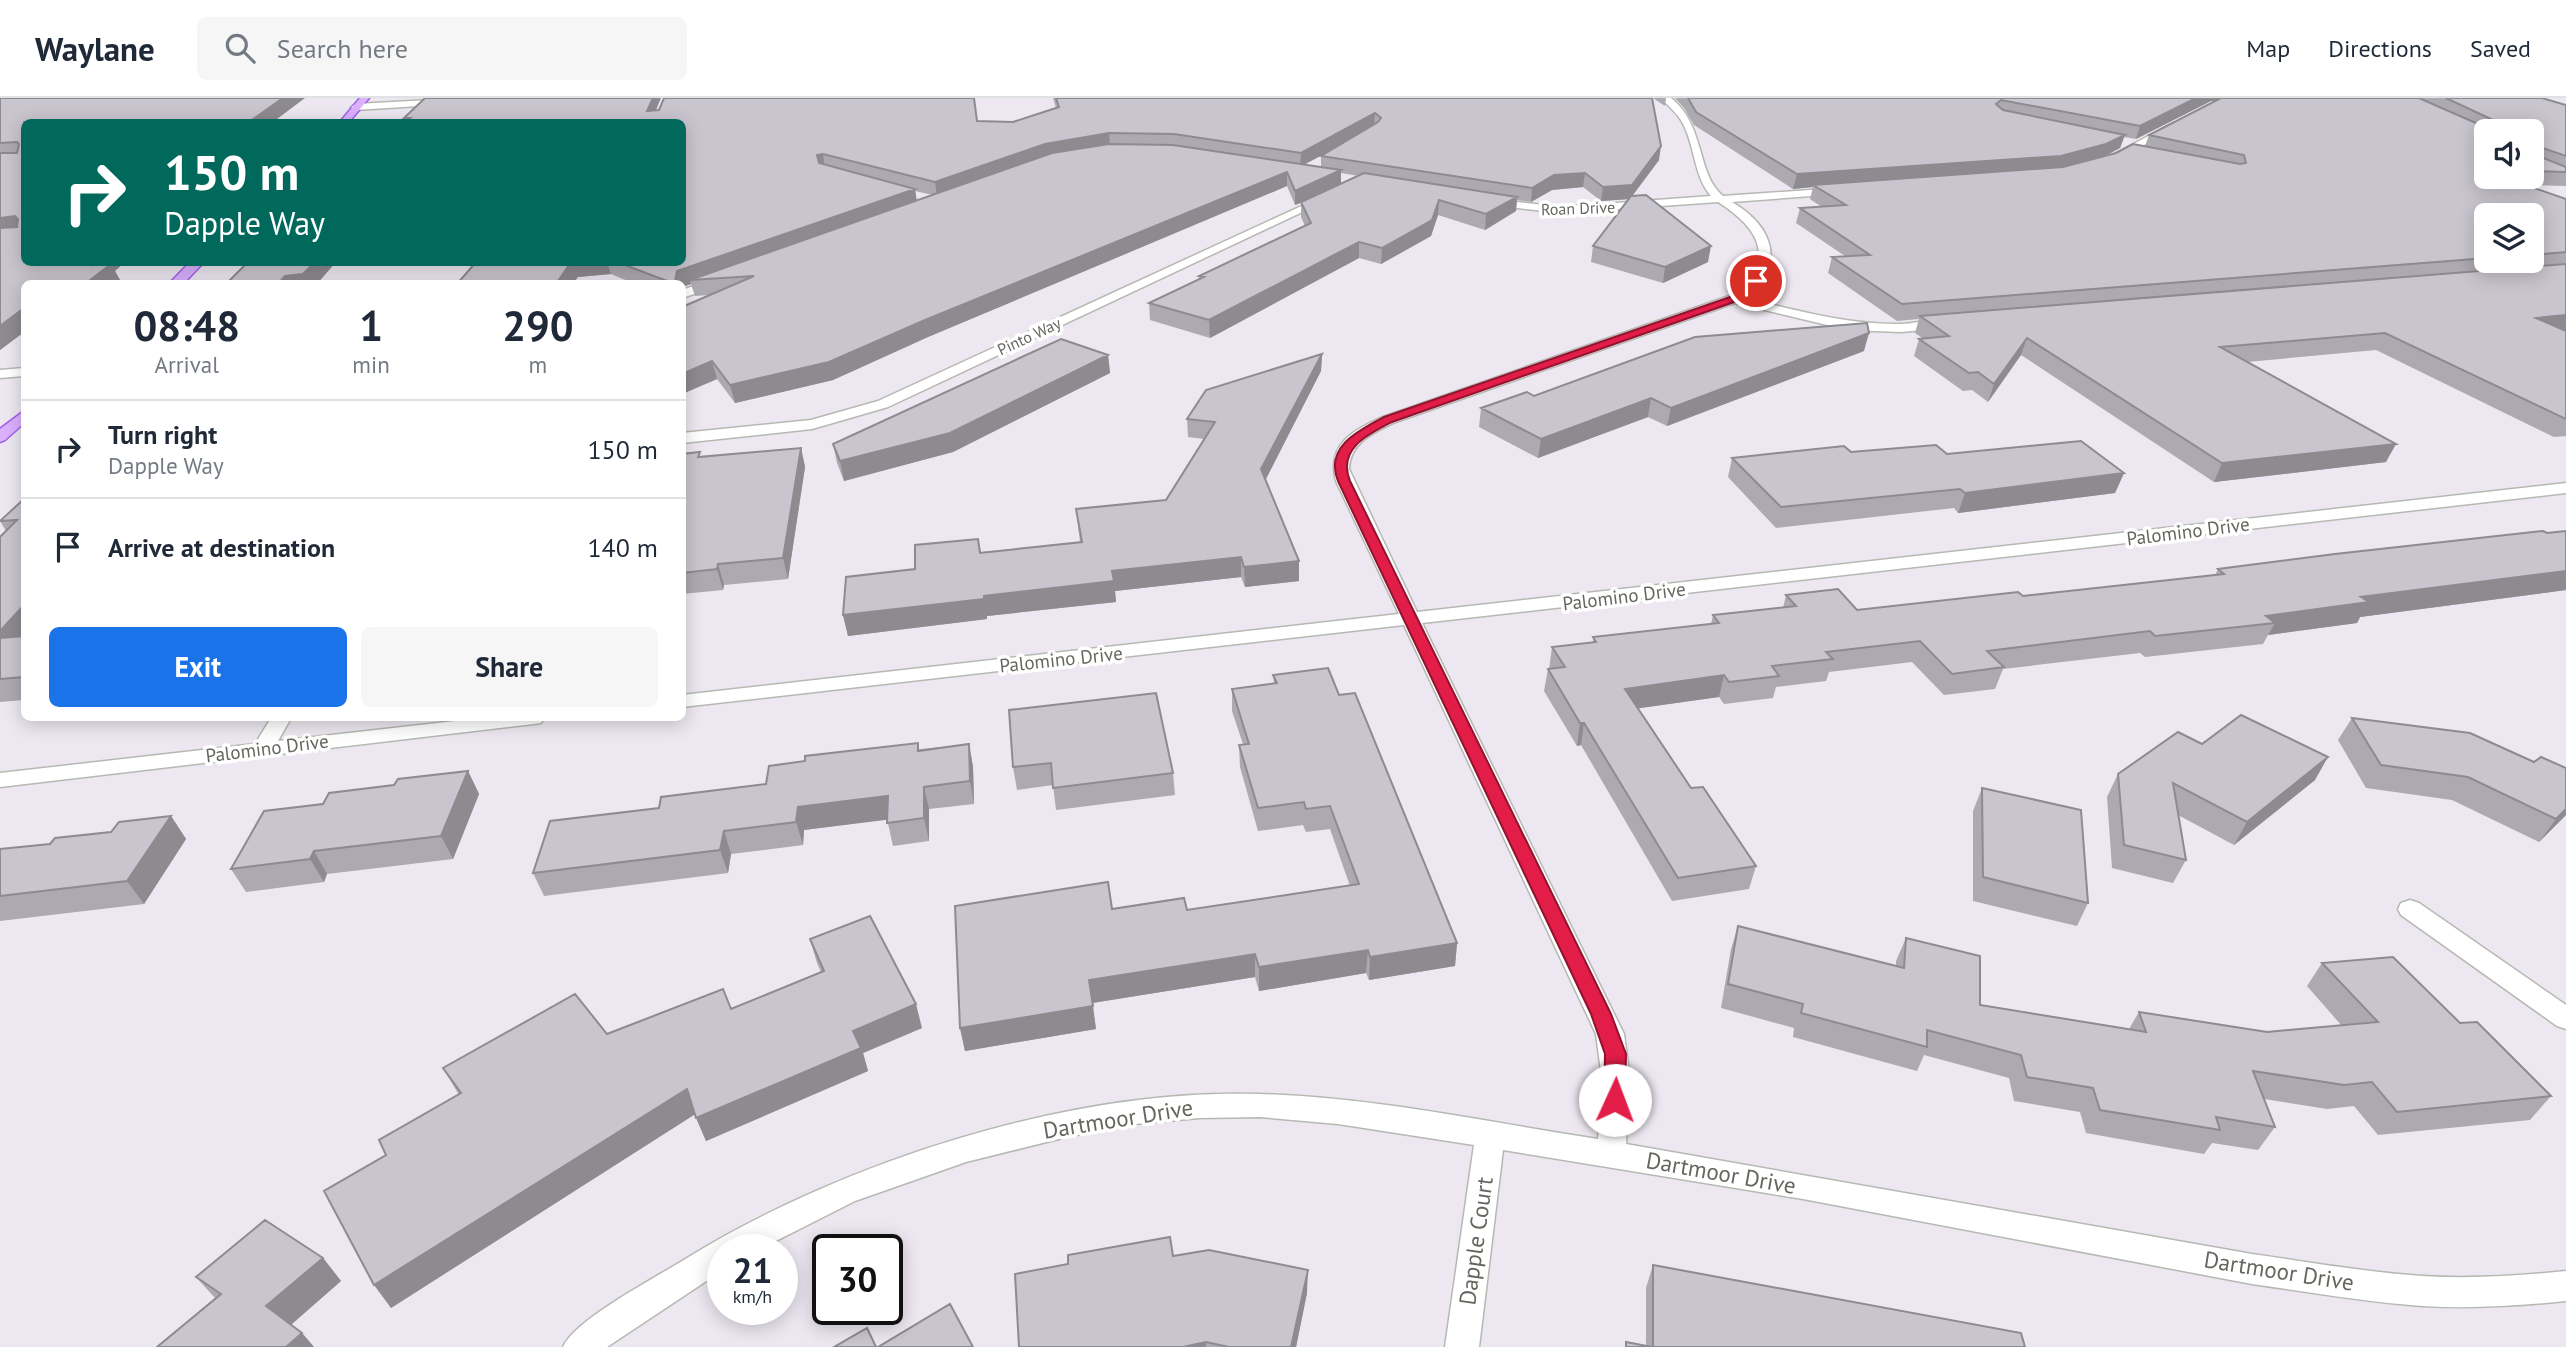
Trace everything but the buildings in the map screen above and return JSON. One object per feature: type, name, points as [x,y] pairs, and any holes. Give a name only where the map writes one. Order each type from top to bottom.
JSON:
[{"type":"main road","points":[[346,119],[365,98]]},
{"type":"main road","points":[[179,280],[194,266]]},
{"type":"main road","points":[[0,437],[21,419]]},
{"type":"street","points":[[1611,1153],[1616,1073],[1610,1034],[1341,473],[1342,453],[1349,443],[1372,427],[1413,410],[1734,299],[1756,281],[1766,259],[1766,247],[1754,225],[1710,188],[1688,119],[1678,107],[1665,98]]},
{"type":"street","points":[[356,107],[453,102]]},
{"type":"street","points":[[2100,164],[2122,146],[2135,145],[2181,122]]},
{"type":"street","points":[[2122,146],[2148,156]]},
{"type":"street","name":"Roan Drive","points":[[1482,201],[1549,210],[1848,191]]},
{"type":"street","name":"Pinto Way","points":[[686,438],[812,424],[883,404],[1335,194]]},
{"type":"street","points":[[686,293],[734,276]]},
{"type":"street","points":[[1734,299],[1849,326],[1901,328],[1956,323]]},
{"type":"street","points":[[0,374],[21,372]]},
{"type":"street","name":"Palomino Drive","points":[[686,701],[2566,488]]},
{"type":"street","points":[[263,748],[279,721]]},
{"type":"street","name":"Palomino Drive","points":[[0,780],[507,721]]},
{"type":"street","points":[[2410,909],[2566,1019]]},
{"type":"street","name":"Dartmoor Drive","points":[[758,1234],[822,1200],[928,1160],[1005,1138],[1149,1110],[1219,1105],[1288,1106],[1611,1153],[2252,1269],[2338,1282],[2423,1291],[2511,1291],[2566,1286]]},
{"type":"street","name":"Dapple Court","points":[[1462,1347],[1490,1136]]},
{"type":"street","points":[[580,1347],[707,1262]]},
{"type":"route","points":[[1615,1100],[1615,1054],[1610,1034],[1425,644],[1344,481],[1340,463],[1342,453],[1349,443],[1372,427],[1413,410],[1734,299],[1756,281]]}]
